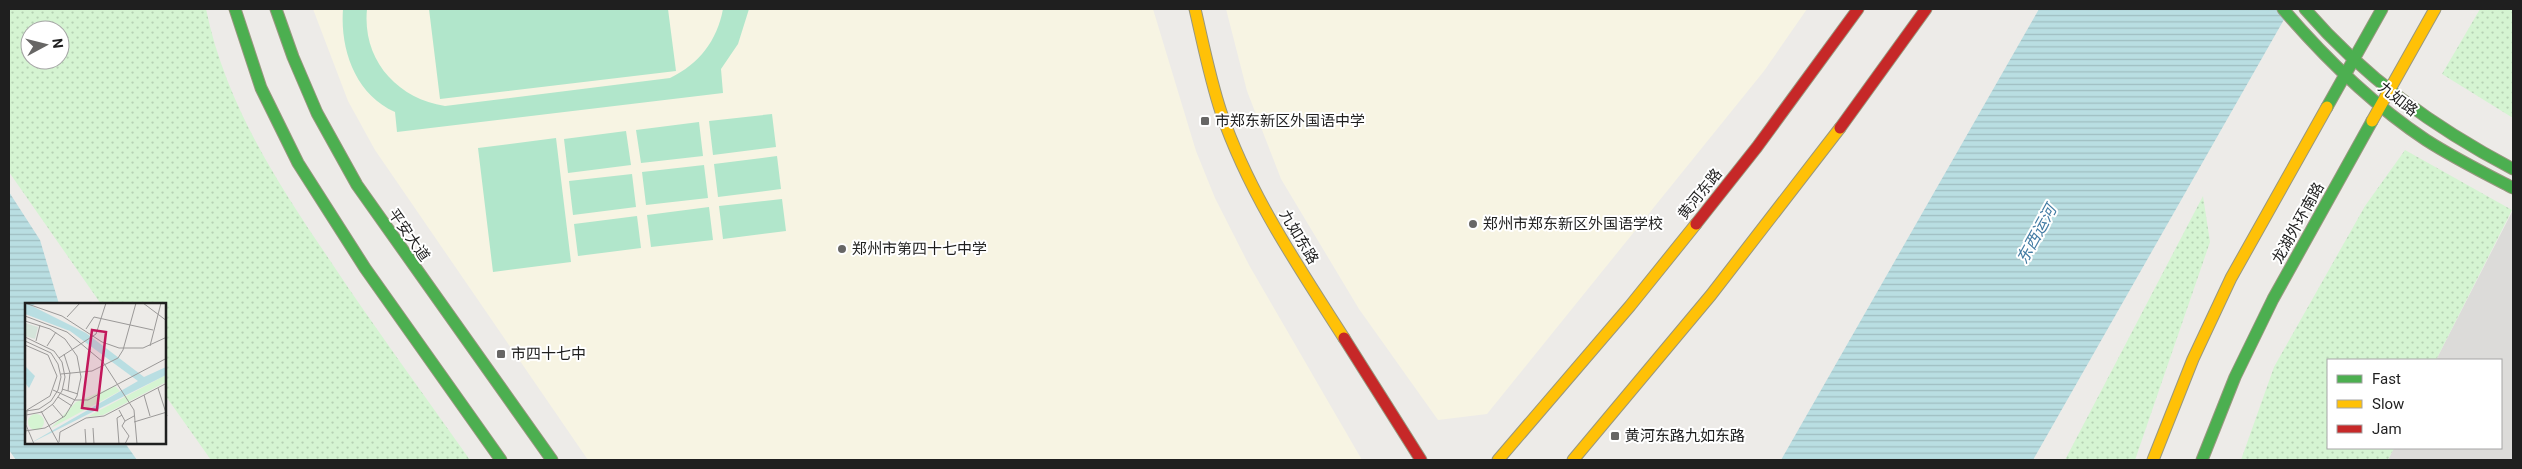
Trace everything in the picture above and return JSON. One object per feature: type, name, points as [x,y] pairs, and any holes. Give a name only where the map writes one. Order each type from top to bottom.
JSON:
[{"type":"main road","points":[[235,9],[259,79],[281,131],[303,172],[345,239],[501,460]]},
{"type":"main road","name":"平安大道","points":[[276,9],[316,114],[357,185],[552,460]]},
{"type":"main road","name":"九如东路","points":[[1195,9],[1208,67],[1222,113],[1252,186],[1272,224],[1422,460]]},
{"type":"main road","name":"黄河东路","points":[[1498,460],[1630,306],[1757,147],[1858,9]]},
{"type":"main road","points":[[1572,460],[1673,342],[1801,181],[1856,110],[1926,9]]},
{"type":"main road","name":"九如路","points":[[2283,9],[2308,40],[2345,75],[2381,105],[2426,140],[2513,188]]},
{"type":"main road","name":"九如路","points":[[2305,9],[2353,60],[2435,126],[2513,169]]},
{"type":"main road","name":"龙湖外环南路","points":[[2153,460],[2193,359],[2231,278],[2382,9]]},
{"type":"main road","name":"龙湖外环南路","points":[[2202,460],[2235,378],[2273,299],[2435,9]]},
{"type":"shaded area","name":"郑州市第四十七中学","points":[[313,9],[1153,9],[1196,151],[1215,198],[1249,265],[1362,460],[588,460],[375,150],[348,101]]},
{"type":"shaded area","name":"郑州市郑东新区外国语学校","points":[[1226,9],[1807,9],[1764,71],[1487,414],[1438,420],[1359,309],[1281,179],[1247,91]]},
{"type":"shaded area","points":[[2513,210],[2513,460],[2388,460],[2394,449],[2502,449],[2502,359],[2437,359]]},
{"type":"green space","points":[[9,9],[206,9],[226,76],[239,108],[272,170],[309,230],[470,460],[211,460],[166,396],[166,303],[100,303],[9,172]]},
{"type":"green space","points":[[343,9],[367,9],[367,27],[370,44],[377,60],[397,85],[427,102],[445,106],[670,78],[690,66],[705,50],[716,31],[723,9],[749,9],[738,44],[721,69],[723,93],[397,132],[395,112],[381,104],[370,94],[360,82],[353,69],[344,39]]},
{"type":"green space","points":[[429,9],[668,9],[676,71],[440,99]]},
{"type":"green space","points":[[2480,9],[2513,9],[2513,118],[2442,74]]},
{"type":"green space","points":[[772,114],[776,147],[713,155],[709,121]]},
{"type":"green space","points":[[699,122],[703,156],[641,163],[636,130]]},
{"type":"green space","points":[[626,131],[631,165],[568,173],[564,139]]},
{"type":"green space","points":[[556,138],[571,262],[493,272],[478,148]]},
{"type":"green space","points":[[2405,150],[2512,210],[2437,359],[2327,359],[2327,449],[2394,449],[2388,460],[2241,460],[2274,367],[2365,206]]},
{"type":"green space","points":[[777,156],[781,189],[718,197],[714,164]]},
{"type":"green space","points":[[704,165],[708,198],[646,205],[642,172]]},
{"type":"green space","points":[[632,174],[636,207],[573,215],[569,181]]},
{"type":"green space","points":[[2203,196],[2210,242],[2135,460],[2065,460]]},
{"type":"green space","points":[[782,199],[786,231],[723,239],[719,206]]},
{"type":"green space","points":[[709,207],[713,240],[651,247],[647,215]]},
{"type":"green space","points":[[637,216],[641,248],[578,256],[574,224]]},
{"type":"water","name":"东西运河","points":[[2039,9],[2290,9],[2033,460],[1781,460]]},
{"type":"water","points":[[9,192],[40,240],[59,303],[25,303],[25,444],[126,444],[137,460],[16,460],[9,450]]},
{"type":"traffic: fast","points":[[235,9],[261,88],[298,163],[365,268],[501,460]]},
{"type":"traffic: fast","points":[[276,9],[293,57],[317,113],[357,185],[552,460]]},
{"type":"traffic: fast","points":[[2283,9],[2332,62],[2368,96],[2406,126],[2437,147],[2513,188]]},
{"type":"traffic: fast","points":[[2305,9],[2351,57],[2401,99],[2455,136],[2513,169]]},
{"type":"traffic: fast","points":[[2327,107],[2382,9]]},
{"type":"traffic: fast","points":[[2202,460],[2235,377],[2273,299],[2372,121]]},
{"type":"traffic: slow","points":[[1195,9],[1217,99],[1232,142],[1260,201],[1309,284],[1344,338]]},
{"type":"traffic: slow","points":[[2372,121],[2435,9]]},
{"type":"traffic: slow","points":[[2153,460],[2193,359],[2231,278],[2327,107]]},
{"type":"traffic: slow","points":[[1573,460],[1711,295],[1840,128]]},
{"type":"traffic: slow","points":[[1498,460],[1630,306],[1696,224]]},
{"type":"traffic: jam","points":[[1696,224],[1757,147],[1858,9]]},
{"type":"traffic: jam","points":[[1840,128],[1926,9]]},
{"type":"traffic: jam","points":[[1344,338],[1421,460]]},
{"type":"place","name":"市郑东新区外国语中学","points":[[1205,121]]},
{"type":"place","name":"郑州市郑东新区外国语学校","points":[[1473,224]]},
{"type":"place","name":"郑州市第四十七中学","points":[[842,249]]},
{"type":"place","name":"市四十七中","points":[[501,354]]},
{"type":"place","name":"黄河东路九如东路","points":[[1615,436]]}]
